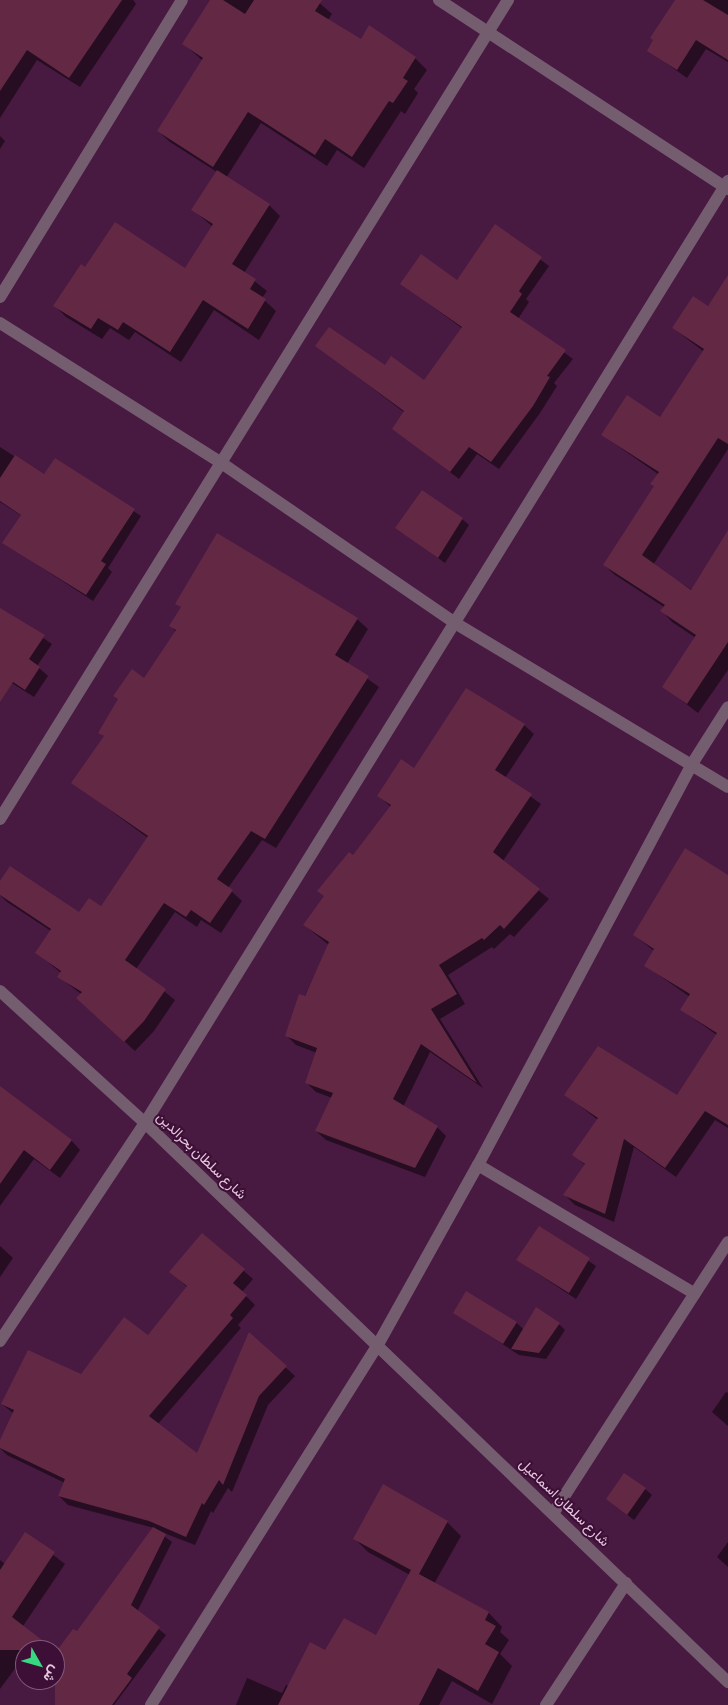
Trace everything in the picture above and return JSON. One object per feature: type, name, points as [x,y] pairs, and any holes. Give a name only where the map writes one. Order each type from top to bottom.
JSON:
[{"type":"street","points":[[0,297],[182,0]]},
{"type":"street","points":[[0,1341],[145,1123],[727,186],[439,0]]},
{"type":"street","points":[[0,820],[220,462],[508,0]]},
{"type":"street","points":[[0,323],[220,462],[455,623],[728,787]]},
{"type":"street","points":[[151,1705],[376,1348],[478,1165],[692,764],[728,707]]},
{"type":"street","name":"شارع سلطان بحرالدين","points":[[0,991],[145,1123],[376,1348]]},
{"type":"street","points":[[478,1165],[695,1294]]},
{"type":"street","points":[[554,1512],[728,1242]]},
{"type":"street","name":"شارع سلطان اسماعيل","points":[[376,1348],[554,1512],[728,1682]]},
{"type":"street","points":[[546,1705],[626,1583]]},
{"type":"building","points":[[0,0],[122,0],[69,78],[27,50],[0,91]]},
{"type":"building","points":[[210,0],[223,0],[245,14],[254,0],[322,0],[315,11],[361,39],[369,25],[416,57],[403,78],[408,81],[393,103],[389,101],[352,157],[325,139],[315,155],[248,112],[213,167],[157,131],[203,58],[182,44]]},
{"type":"building","points":[[675,0],[703,0],[728,15],[728,60],[696,40],[677,70],[647,51],[653,40],[650,38]]},
{"type":"building","points":[[217,170],[270,204],[232,264],[256,279],[250,289],[266,299],[248,329],[203,300],[170,352],[123,322],[118,330],[98,318],[91,329],[53,306],[81,264],[85,267],[115,222],[185,268],[213,224],[191,210]]},
{"type":"building","points":[[495,224],[542,257],[519,291],[522,294],[510,312],[566,350],[547,376],[550,377],[533,406],[491,462],[469,447],[450,472],[392,429],[404,411],[315,346],[329,327],[385,365],[391,356],[424,380],[462,327],[400,284],[421,254],[457,280]]},
{"type":"building","points":[[728,275],[728,444],[718,438],[642,555],[691,590],[728,530],[728,642],[687,704],[662,687],[696,635],[660,611],[665,605],[603,565],[654,486],[650,484],[659,472],[601,435],[627,395],[660,417],[704,349],[672,328],[693,296],[708,306]]},
{"type":"building","points":[[15,455],[44,474],[55,458],[135,509],[101,561],[106,564],[86,595],[2,543],[21,515],[0,501],[0,478]]},
{"type":"building","points":[[422,490],[463,518],[438,558],[395,528]]},
{"type":"building","points":[[217,533],[358,618],[335,655],[369,676],[265,839],[251,831],[217,879],[233,890],[210,923],[191,910],[186,917],[164,903],[125,960],[166,989],[144,1021],[124,1042],[76,998],[82,992],[57,977],[61,971],[35,953],[51,929],[0,895],[0,881],[10,866],[79,912],[89,898],[101,906],[148,836],[71,783],[104,736],[98,733],[118,699],[113,696],[132,669],[144,678],[176,630],[169,626],[181,607],[175,604]]},
{"type":"building","points":[[0,608],[45,635],[29,659],[40,667],[25,690],[13,682],[0,702]]},
{"type":"building","points":[[466,688],[525,724],[495,770],[532,794],[493,852],[540,889],[504,929],[500,925],[484,940],[482,938],[439,965],[457,994],[431,1009],[477,1083],[421,1044],[393,1099],[438,1126],[415,1168],[315,1131],[333,1093],[305,1083],[317,1048],[285,1036],[299,994],[305,996],[329,942],[303,925],[324,896],[317,891],[349,852],[353,855],[391,805],[377,796],[401,759],[414,768]]},
{"type":"building","points":[[685,848],[728,875],[728,1125],[705,1111],[665,1168],[624,1139],[605,1214],[563,1195],[585,1164],[572,1155],[598,1118],[564,1095],[598,1046],[677,1095],[717,1033],[680,1010],[690,994],[644,966],[654,949],[633,935]]},
{"type":"building","points":[[0,1086],[72,1140],[50,1170],[24,1150],[0,1184]]},
{"type":"building","points":[[539,1226],[590,1258],[569,1293],[516,1260]]},
{"type":"building","points":[[202,1233],[245,1269],[233,1283],[247,1295],[230,1315],[233,1318],[149,1416],[197,1453],[249,1332],[287,1366],[259,1396],[223,1485],[219,1480],[204,1505],[202,1503],[186,1537],[149,1521],[58,1496],[65,1479],[0,1448],[0,1440],[14,1410],[1,1404],[28,1350],[81,1374],[124,1317],[148,1335],[187,1286],[169,1272]]},
{"type":"building","points":[[466,1291],[517,1322],[503,1344],[453,1313]]},
{"type":"building","points":[[536,1307],[560,1323],[539,1353],[511,1349]]},
{"type":"building","points":[[624,1473],[646,1488],[627,1515],[606,1499]]},
{"type":"building","points":[[383,1484],[448,1521],[419,1574],[489,1612],[485,1620],[496,1626],[485,1644],[499,1652],[478,1691],[438,1668],[419,1705],[278,1705],[310,1642],[325,1650],[344,1618],[376,1635],[411,1570],[353,1539]]},
{"type":"building","points":[[153,1527],[166,1534],[131,1605],[160,1627],[127,1674],[132,1678],[112,1705],[55,1705],[55,1690],[65,1690],[65,1640],[73,1629],[77,1631]]},
{"type":"building","points":[[25,1532],[55,1552],[12,1617],[42,1640],[15,1640],[15,1650],[0,1650],[0,1570]]}]
